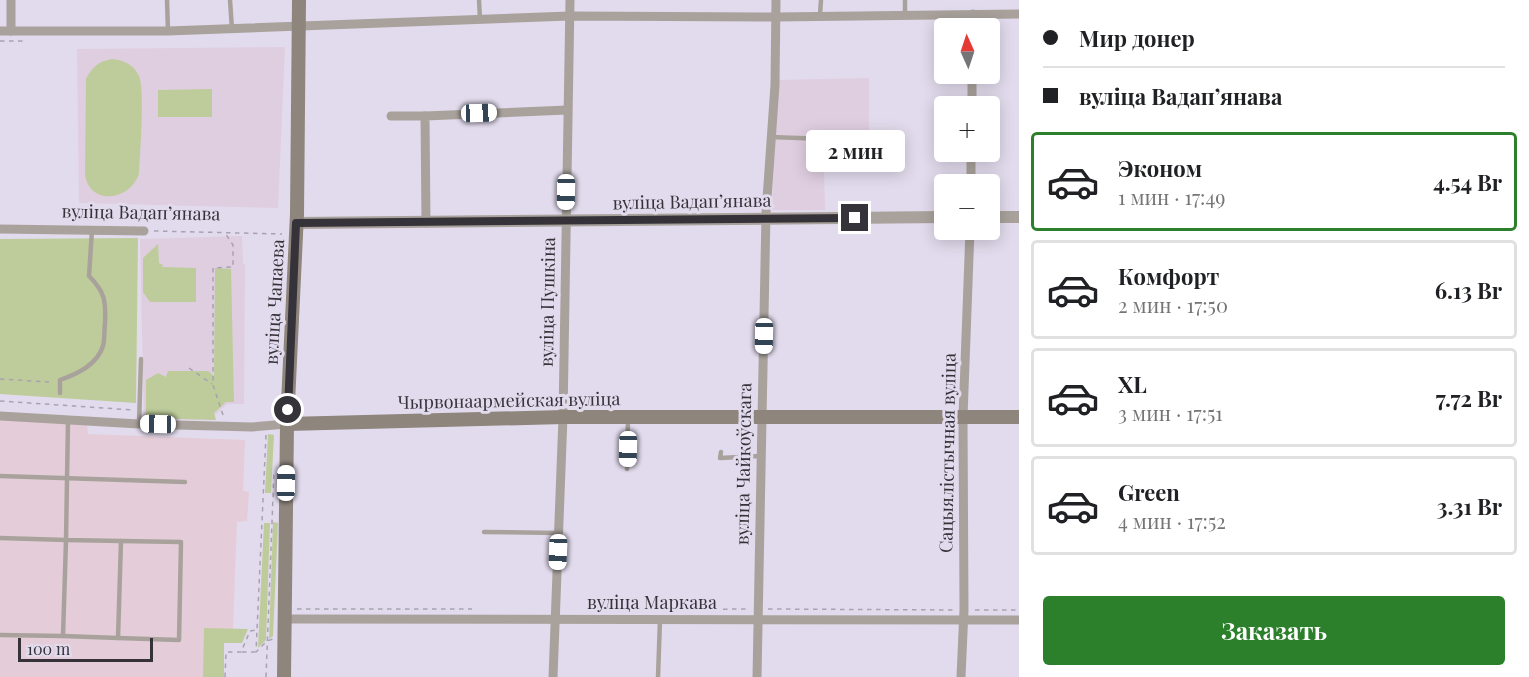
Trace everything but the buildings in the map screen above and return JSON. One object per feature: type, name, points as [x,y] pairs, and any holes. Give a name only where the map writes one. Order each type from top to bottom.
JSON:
[{"type":"main road","name":"вуліца Чапаева","points":[[284,677],[289,614],[287,424],[296,223],[299,0]]},
{"type":"main road","name":"Чырвонаармейская вуліца","points":[[287,424],[563,417],[1019,417]]},
{"type":"street","points":[[11,0],[11,31]]},
{"type":"street","name":"вуліца Пушкіна","points":[[553,677],[563,417],[570,0]]},
{"type":"street","name":"вуліца Чайкоўскага","points":[[757,677],[766,219],[775,85],[776,0]]},
{"type":"street","points":[[0,31],[168,31],[570,16],[776,17],[1019,14]]},
{"type":"street","points":[[391,116],[567,110]]},
{"type":"street","points":[[425,116],[426,223]]},
{"type":"street","name":"вуліца Вадапʼянава","points":[[296,223],[934,217]]},
{"type":"street","points":[[1000,217],[1019,217]]},
{"type":"street","name":"вуліца Вадапʼянава","points":[[0,229],[144,231]]},
{"type":"street","name":"Сацыялістычная вуліца","points":[[961,677],[963,417],[970,240]]},
{"type":"street","name":"Чырвонаармейская вуліца","points":[[0,416],[139,424],[252,427],[287,424]]},
{"type":"street","name":"вуліца Маркава","points":[[289,614],[555,620],[758,620],[963,615],[1019,620]]},
{"type":"lane","points":[[167,0],[168,31]]},
{"type":"lane","points":[[230,0],[232,29]]},
{"type":"lane","points":[[479,0],[480,19]]},
{"type":"lane","points":[[820,16],[821,0]]},
{"type":"lane","points":[[905,16],[906,0]]},
{"type":"lane","points":[[771,137],[852,141]]},
{"type":"lane","points":[[60,393],[60,380],[80,373],[98,356],[103,346],[106,303],[103,293],[89,276],[92,230]]},
{"type":"lane","points":[[139,424],[141,359]]},
{"type":"lane","points":[[627,469],[628,417]]},
{"type":"lane","points":[[63,636],[68,420]]},
{"type":"lane","points":[[721,452],[720,458],[762,456]]},
{"type":"lane","points":[[0,476],[185,482]]},
{"type":"lane","points":[[484,532],[559,533]]},
{"type":"lane","points":[[0,538],[181,542],[179,640],[0,635]]},
{"type":"lane","points":[[118,638],[121,541]]},
{"type":"lane","points":[[658,677],[660,620]]},
{"type":"path","name":"вуліца Вадапʼянава","points":[[144,231],[282,234]]},
{"type":"path","points":[[224,416],[213,385],[213,268],[233,267],[233,245],[225,232]]},
{"type":"path","points":[[189,368],[213,385]]},
{"type":"path","points":[[0,379],[49,382]]},
{"type":"path","points":[[0,401],[140,411]]},
{"type":"path","points":[[256,652],[266,431]]},
{"type":"path","points":[[266,677],[275,462]]},
{"type":"path","points":[[580,610],[758,608],[963,615],[1019,610]]},
{"type":"path","points":[[289,614],[472,609]]},
{"type":"path","points":[[241,651],[250,631],[257,630]]},
{"type":"path","points":[[225,677],[226,652],[256,652],[267,641]]},
{"type":"shaded area","points":[[285,47],[278,208],[79,203],[77,49]]},
{"type":"shaded area","points":[[869,78],[869,172],[824,172],[825,210],[772,210],[777,80]]},
{"type":"shaded area","points":[[242,236],[243,264],[245,265],[244,404],[227,404],[210,420],[144,419],[140,239]]},
{"type":"shaded area","points":[[0,420],[87,424],[88,434],[245,440],[243,491],[249,492],[247,521],[237,522],[233,629],[212,629],[211,677],[0,677]]},
{"type":"green space","points":[[112,59],[128,64],[139,76],[142,94],[142,123],[139,174],[134,184],[126,191],[108,196],[100,195],[87,183],[85,172],[86,79],[96,65]]},
{"type":"green space","points":[[212,89],[212,117],[158,117],[158,90]]},
{"type":"green space","points":[[138,238],[136,403],[0,394],[0,239]]},
{"type":"green space","points":[[158,244],[159,263],[163,265],[162,267],[196,268],[196,302],[150,302],[143,292],[143,258]]},
{"type":"green space","points":[[215,268],[231,269],[234,402],[226,402],[214,413],[216,420],[146,418],[146,380],[158,373],[166,377],[168,371],[208,371],[214,376]]},
{"type":"green space","points":[[268,434],[274,435],[271,493],[265,493]]},
{"type":"green space","points":[[273,522],[278,523],[273,636],[269,639]]},
{"type":"green space","points":[[264,523],[270,523],[266,640],[258,648]]},
{"type":"green space","points":[[204,628],[248,629],[242,643],[224,643],[224,677],[203,677]]},
{"type":"route","points":[[288,410],[296,223],[855,218]]}]
